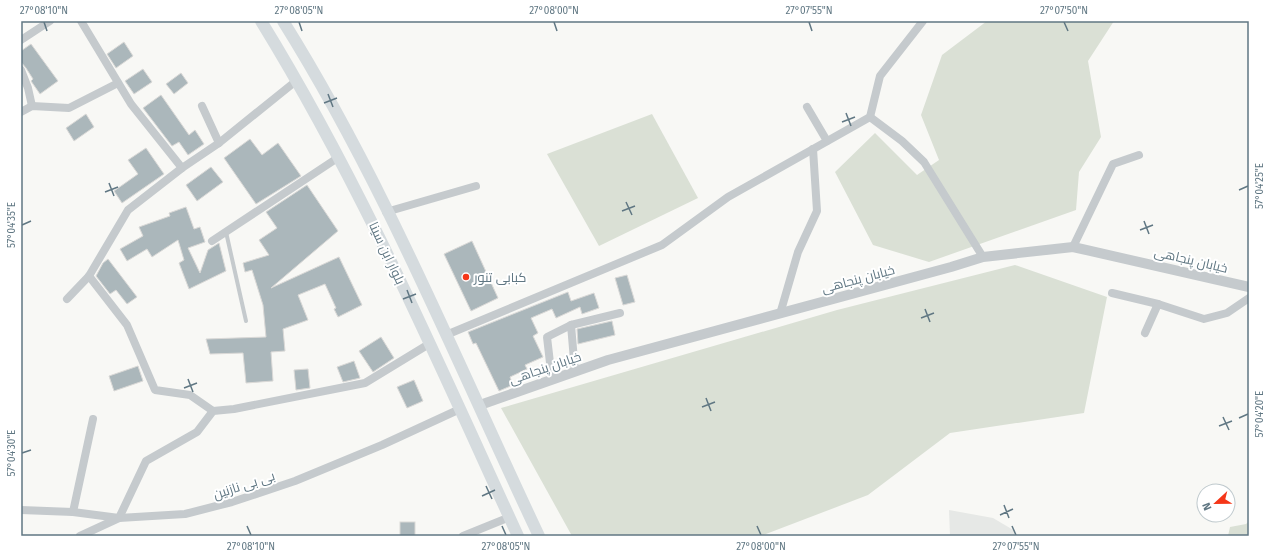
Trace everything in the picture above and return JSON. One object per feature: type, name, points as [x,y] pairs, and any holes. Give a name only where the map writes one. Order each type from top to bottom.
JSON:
[{"type":"main road","name":"بلوار ابن سینا","points":[[261,21],[362,199],[518,536]]},
{"type":"main road","name":"بلوار ابن سینا","points":[[283,21],[355,147],[480,405],[539,536]]},
{"type":"street","points":[[21,40],[50,21]]},
{"type":"street","points":[[81,21],[118,83],[142,119],[182,168]]},
{"type":"street","points":[[446,335],[662,245],[728,197],[870,117],[880,76],[923,21]]},
{"type":"street","points":[[21,70],[28,88],[32,106]]},
{"type":"street","points":[[67,299],[89,276],[128,210],[182,168],[219,143],[296,81]]},
{"type":"street","points":[[21,112],[32,106],[69,108],[118,83]]},
{"type":"street","points":[[202,106],[219,143]]},
{"type":"street","points":[[807,107],[827,142]]},
{"type":"street","points":[[870,117],[902,141],[924,162],[982,257]]},
{"type":"street","points":[[780,314],[798,252],[817,211],[812,149]]},
{"type":"street","points":[[1073,247],[1113,164],[1139,155]]},
{"type":"street","points":[[212,241],[339,157]]},
{"type":"street","points":[[386,212],[476,186]]},
{"type":"street","name":"خیابان پنجاهی","points":[[480,405],[608,360],[944,269],[982,257],[1073,247],[1249,287]]},
{"type":"street","points":[[89,276],[127,325],[155,390],[190,395],[213,411],[234,409],[365,383],[429,344]]},
{"type":"street","points":[[1112,293],[1158,304],[1204,319],[1227,313],[1249,298]]},
{"type":"street","points":[[1145,334],[1158,304]]},
{"type":"street","points":[[552,380],[546,337],[571,325],[620,313]]},
{"type":"street","points":[[571,325],[575,372]]},
{"type":"street","name":"بی بی نازنین","points":[[21,510],[73,512],[119,518],[185,514],[232,502],[295,481],[382,446],[460,409]]},
{"type":"street","points":[[80,536],[119,518],[146,461],[197,432],[213,411]]},
{"type":"street","points":[[73,512],[93,419]]},
{"type":"street","points":[[463,536],[510,517]]},
{"type":"lane","points":[[226,232],[246,321]]},
{"type":"shaded area","points":[[987,21],[1114,21],[1088,61],[1101,137],[1079,172],[1076,210],[929,262],[873,245],[835,172],[875,133],[917,175],[939,160],[921,115],[942,55]]},
{"type":"shaded area","points":[[652,114],[698,198],[599,246],[547,154]]},
{"type":"shaded area","points":[[1015,265],[1107,297],[1084,413],[950,433],[868,495],[761,536],[572,536],[501,408],[837,310]]},
{"type":"shaded area","points":[[949,510],[993,518],[1015,531],[1015,536],[950,536]]},
{"type":"shaded area","points":[[1249,521],[1249,536],[1228,536],[1230,527],[1246,524]]},
{"type":"building","points":[[124,42],[133,56],[116,68],[107,54]]},
{"type":"building","points":[[31,44],[58,81],[40,94],[31,81],[33,79],[21,62],[21,51]]},
{"type":"building","points":[[143,69],[152,82],[134,94],[125,81]]},
{"type":"building","points":[[181,73],[188,83],[174,94],[166,84]]},
{"type":"building","points":[[161,95],[189,135],[195,130],[204,144],[188,155],[179,142],[172,146],[143,108]]},
{"type":"building","points":[[86,114],[94,127],[74,141],[66,128]]},
{"type":"building","points":[[250,139],[262,155],[278,143],[301,176],[256,204],[224,158]]},
{"type":"building","points":[[146,148],[164,174],[122,203],[114,191],[138,174],[128,160]]},
{"type":"building","points":[[211,167],[223,182],[197,201],[186,185]]},
{"type":"building","points":[[307,185],[338,231],[271,288],[339,257],[362,305],[338,317],[334,309],[336,308],[325,284],[298,295],[308,320],[283,329],[285,351],[271,352],[273,381],[246,383],[243,353],[210,354],[206,339],[266,337],[263,305],[252,270],[245,272],[243,263],[269,255],[259,240],[277,228],[266,212]]},
{"type":"building","points":[[186,207],[194,229],[200,227],[205,242],[188,248],[200,273],[208,250],[219,243],[226,271],[189,289],[179,263],[184,260],[178,240],[152,257],[147,249],[127,261],[120,249],[143,236],[139,227],[170,216],[169,213]]},
{"type":"building","points":[[472,241],[498,298],[471,311],[444,254]]},
{"type":"building","points":[[108,259],[137,297],[127,304],[116,290],[110,294],[96,276],[103,263]]},
{"type":"building","points":[[627,275],[635,302],[623,305],[615,278]]},
{"type":"building","points":[[568,292],[571,301],[594,293],[599,308],[582,314],[580,307],[556,318],[552,309],[531,318],[538,333],[533,336],[543,357],[525,365],[527,369],[510,377],[513,385],[499,391],[476,343],[473,344],[468,332]]},
{"type":"building","points":[[612,321],[615,335],[578,344],[577,329]]},
{"type":"building","points":[[381,337],[394,358],[373,372],[359,351]]},
{"type":"building","points":[[354,361],[360,378],[343,382],[337,367]]},
{"type":"building","points":[[138,366],[143,381],[114,391],[109,376]]},
{"type":"building","points":[[308,369],[310,388],[296,390],[294,370]]},
{"type":"building","points":[[414,380],[423,401],[407,408],[397,387]]},
{"type":"building","points":[[400,522],[415,522],[415,536],[400,536]]},
{"type":"place","name":"کبابی تنور","points":[[466,277]]}]
